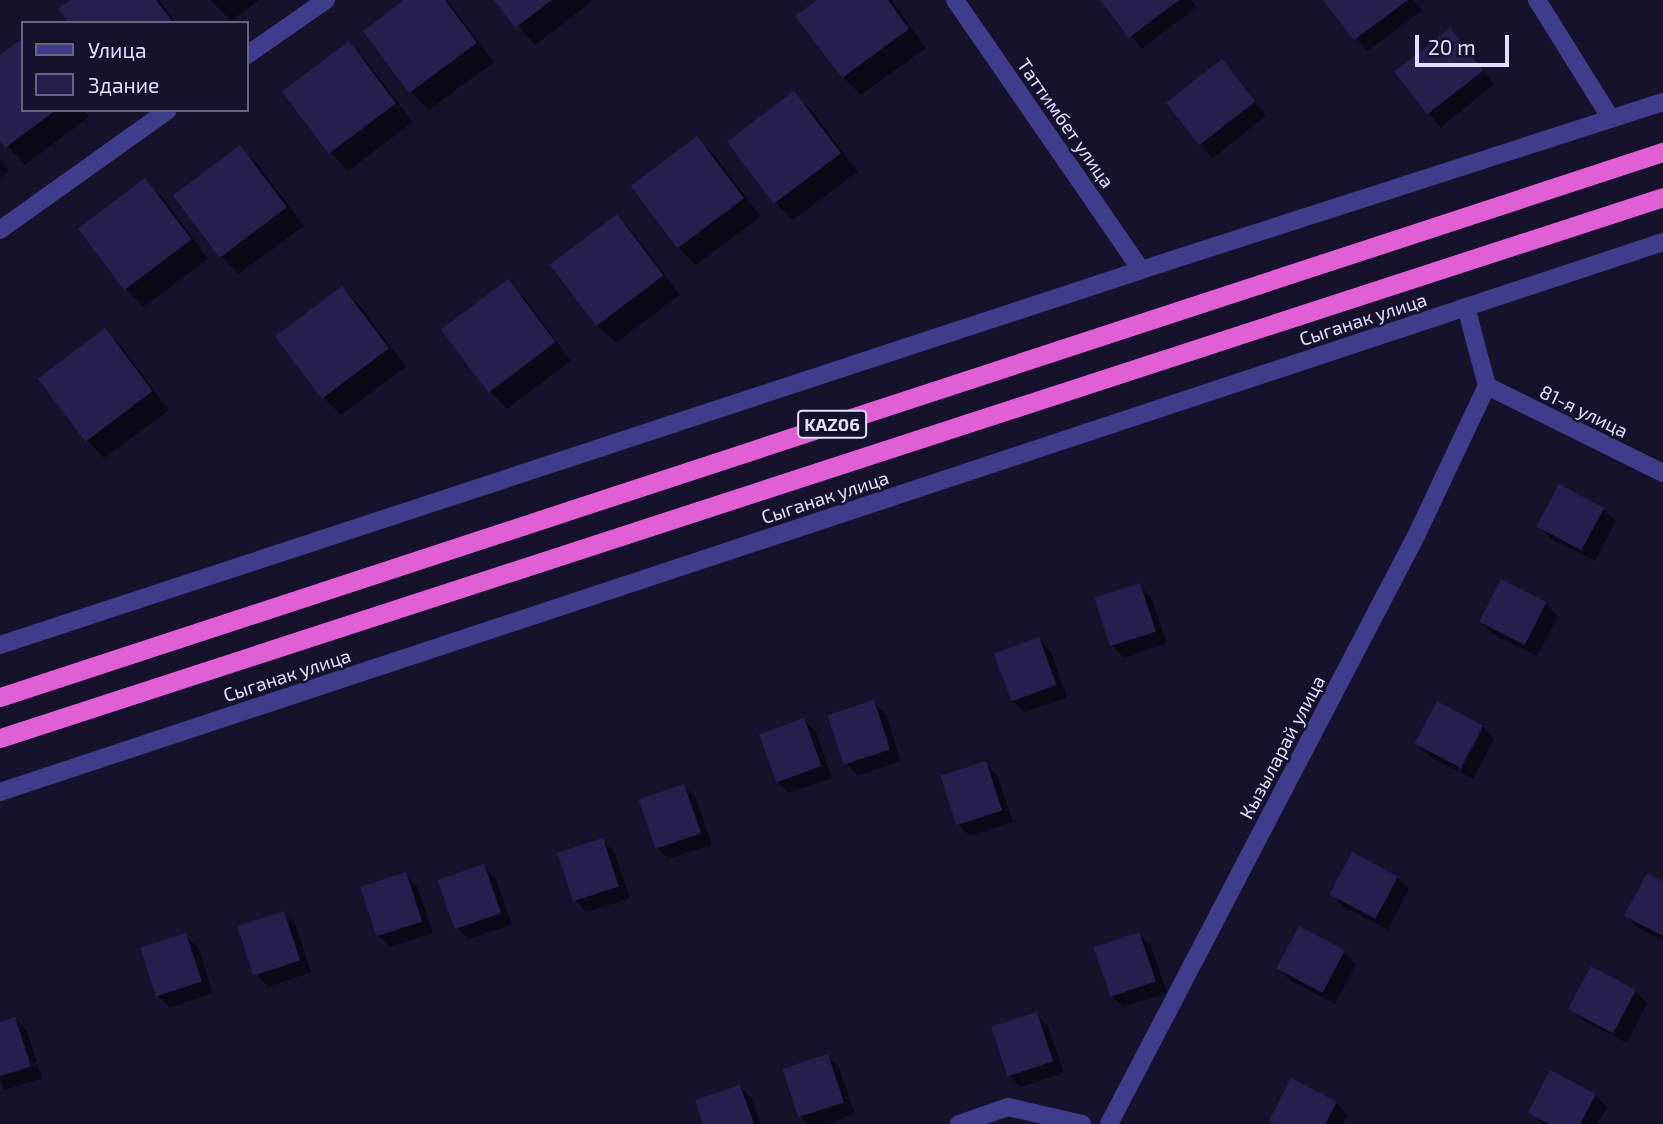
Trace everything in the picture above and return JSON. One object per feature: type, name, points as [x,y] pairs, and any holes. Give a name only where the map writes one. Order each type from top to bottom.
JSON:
[{"type":"highway","name":"KАZ06","points":[[0,697],[1663,152]]},
{"type":"highway","name":"KАZ06","points":[[0,738],[1663,197]]},
{"type":"street","points":[[248,54],[326,0]]},
{"type":"street","name":"Таттимбет улица","points":[[956,0],[1141,270]]},
{"type":"street","points":[[1537,0],[1611,119]]},
{"type":"street","points":[[0,645],[1141,270],[1663,102]]},
{"type":"street","points":[[0,230],[165,112]]},
{"type":"street","name":"Сыганак улица","points":[[0,792],[1663,242]]},
{"type":"street","points":[[1466,307],[1487,386]]},
{"type":"street","name":"81-я улица","points":[[1487,386],[1663,473]]},
{"type":"street","name":"Кызыларай улица","points":[[1109,1124],[1416,536],[1487,386]]},
{"type":"street","points":[[959,1124],[1007,1107],[1082,1124]]},
{"type":"building","points":[[70,0],[156,0],[172,21],[67,21],[58,9]]},
{"type":"building","points":[[404,0],[445,0],[477,43],[409,93],[363,31]]},
{"type":"building","points":[[494,0],[552,0],[515,28]]},
{"type":"building","points":[[817,0],[888,0],[909,29],[842,78],[795,16]]},
{"type":"building","points":[[1100,0],[1179,0],[1129,38]]},
{"type":"building","points":[[1323,0],[1408,0],[1354,40]]},
{"type":"building","points":[[1450,28],[1483,71],[1427,114],[1394,72]]},
{"type":"building","points":[[21,39],[21,112],[53,112],[5,148],[0,141],[0,55]]},
{"type":"building","points":[[349,41],[396,103],[329,154],[282,92]]},
{"type":"building","points":[[1222,59],[1255,102],[1199,145],[1166,103]]},
{"type":"building","points":[[794,91],[841,153],[774,204],[727,142]]},
{"type":"building","points":[[697,136],[744,198],[678,248],[631,186]]},
{"type":"building","points":[[240,145],[287,207],[220,258],[173,196]]},
{"type":"building","points":[[145,178],[191,239],[124,290],[78,229]]},
{"type":"building","points":[[617,214],[663,275],[596,326],[550,265]]},
{"type":"building","points":[[508,279],[556,342],[488,393],[441,330]]},
{"type":"building","points":[[342,286],[389,348],[322,399],[275,337]]},
{"type":"building","points":[[105,328],[153,391],[85,442],[38,379]]},
{"type":"building","points":[[1559,484],[1604,508],[1581,550],[1536,526]]},
{"type":"building","points":[[1501,579],[1546,602],[1525,645],[1479,622]]},
{"type":"building","points":[[1140,583],[1156,632],[1110,646],[1094,598]]},
{"type":"building","points":[[1039,637],[1056,685],[1011,701],[994,653]]},
{"type":"building","points":[[874,700],[890,749],[843,765],[827,715]]},
{"type":"building","points":[[1437,701],[1483,725],[1460,768],[1414,743]]},
{"type":"building","points":[[804,718],[821,766],[776,782],[759,734]]},
{"type":"building","points":[[986,761],[1002,810],[956,825],[940,776]]},
{"type":"building","points":[[684,784],[701,833],[656,849],[639,800]]},
{"type":"building","points":[[603,838],[619,887],[573,901],[557,853]]},
{"type":"building","points":[[1352,852],[1398,876],[1375,919],[1329,894]]},
{"type":"building","points":[[484,864],[501,913],[455,929],[438,880]]},
{"type":"building","points":[[406,872],[422,921],[376,936],[360,887]]},
{"type":"building","points":[[1647,873],[1663,882],[1663,936],[1624,916]]},
{"type":"building","points":[[284,911],[300,960],[253,976],[237,926]]},
{"type":"building","points":[[1299,926],[1345,950],[1322,993],[1276,968]]},
{"type":"building","points":[[1139,932],[1156,981],[1111,997],[1094,948]]},
{"type":"building","points":[[186,933],[202,982],[156,996],[140,948]]},
{"type":"building","points":[[1591,966],[1636,990],[1613,1033],[1568,1009]]},
{"type":"building","points":[[1037,1012],[1053,1061],[1007,1076],[991,1027]]},
{"type":"building","points":[[15,1017],[31,1066],[0,1076],[0,1022]]},
{"type":"building","points":[[828,1054],[844,1103],[798,1117],[782,1069]]},
{"type":"building","points":[[1550,1070],[1596,1094],[1580,1124],[1549,1124],[1528,1113]]},
{"type":"building","points":[[1291,1078],[1337,1102],[1325,1124],[1275,1124],[1269,1121]]},
{"type":"building","points":[[740,1085],[754,1124],[703,1124],[695,1100]]}]
